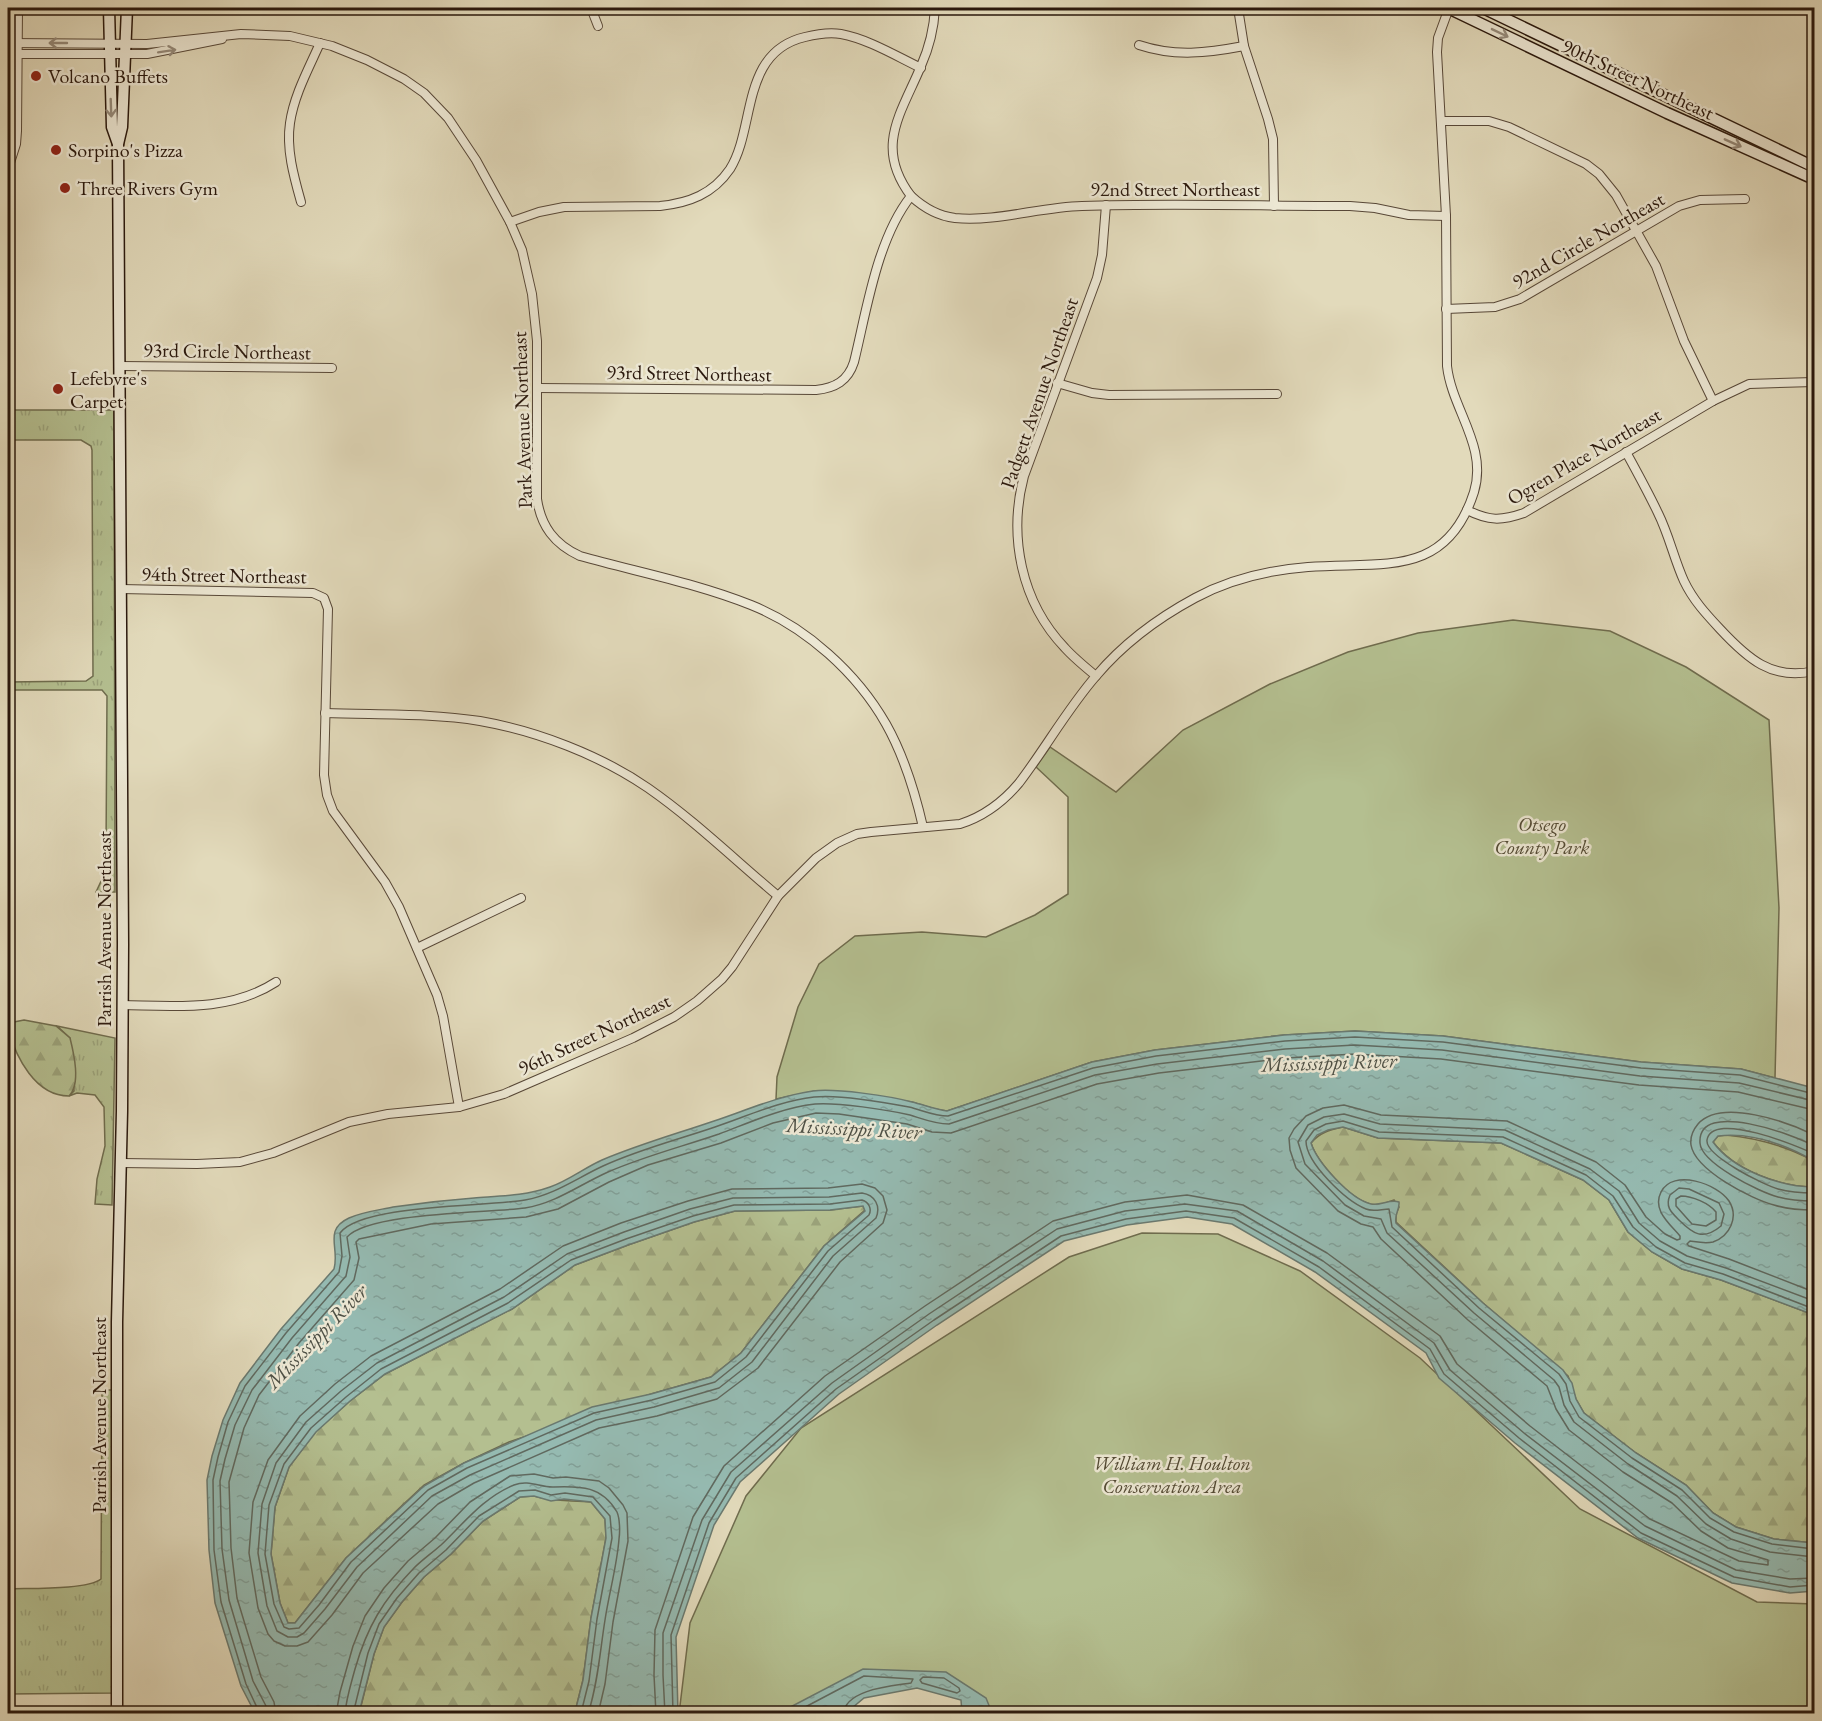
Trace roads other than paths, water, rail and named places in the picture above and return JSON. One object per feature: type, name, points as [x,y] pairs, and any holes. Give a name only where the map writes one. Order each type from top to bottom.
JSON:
[{"type":"main road","name":"Parrish Avenue Northeast","points":[[109,8],[112,127],[118,144]]},
{"type":"main road","name":"Parrish Avenue Northeast","points":[[117,1713],[117,1344],[123,1005],[118,144],[122,127],[127,8]]},
{"type":"main road","name":"90th Street Northeast","points":[[1483,8],[1815,167]]},
{"type":"main road","name":"90th Street Northeast","points":[[1453,9],[1667,113],[1815,179]]},
{"type":"street","points":[[8,8],[8,86]]},
{"type":"street","points":[[8,169],[16,144],[17,131],[18,8]]},
{"type":"street","points":[[591,8],[598,26]]},
{"type":"street","points":[[912,196],[900,178],[894,163],[892,145],[899,112],[921,68],[932,34],[935,8]]},
{"type":"street","points":[[1238,8],[1244,46],[1273,139],[1274,206]]},
{"type":"street","name":"96th Street Northeast","points":[[121,1163],[240,1162],[273,1153],[349,1122],[388,1114],[459,1107],[504,1094],[633,1038],[674,1017],[722,979],[778,896],[816,858],[857,834],[971,820],[994,808],[1009,796],[1096,676],[1142,632],[1197,597],[1234,582],[1273,571],[1315,566],[1401,563],[1418,558],[1437,548],[1448,538],[1467,510],[1476,483],[1477,453],[1449,379],[1446,216],[1437,45],[1444,19],[1453,9]]},
{"type":"street","points":[[510,222],[552,209],[660,207],[677,205],[703,195],[723,177],[736,157],[755,85],[766,64],[789,42],[799,38],[830,33],[849,36],[921,68]]},
{"type":"street","name":"Park Avenue Northeast","points":[[109,48],[165,51],[241,34],[290,36],[350,53],[385,68],[414,85],[436,104],[476,160],[510,222],[522,250],[536,322],[537,499],[544,524],[558,543],[580,556],[707,590],[752,605],[815,643],[860,688],[886,724],[905,766],[923,827]]},
{"type":"street","points":[[8,43],[109,48]]},
{"type":"street","points":[[302,202],[290,151],[290,124],[292,109],[320,43]]},
{"type":"street","points":[[1138,45],[1160,51],[1193,54],[1244,46]]},
{"type":"street","points":[[8,54],[109,48]]},
{"type":"street","points":[[1441,121],[1471,120],[1499,123],[1586,164],[1599,174],[1616,195],[1637,229],[1663,281],[1684,341],[1713,400],[1749,384],[1815,382]]},
{"type":"street","name":"92nd Street Northeast","points":[[912,196],[928,210],[955,218],[984,218],[1041,209],[1106,205],[1363,207],[1409,215],[1446,216]]},
{"type":"street","name":"93rd Street Northeast","points":[[538,388],[816,390],[838,384],[851,372],[888,236],[899,214],[912,196]]},
{"type":"street","name":"92nd Circle Northeast","points":[[1446,309],[1508,304],[1679,206],[1700,200],[1746,200]]},
{"type":"street","name":"Padgett Avenue Northeast","points":[[1096,676],[1065,649],[1046,623],[1026,582],[1018,544],[1020,493],[1097,278],[1102,255],[1106,205]]},
{"type":"street","name":"93rd Circle Northeast","points":[[120,366],[332,368]]},
{"type":"street","points":[[1058,383],[1092,393],[1109,395],[1277,394]]},
{"type":"street","name":"Ogren Place Northeast","points":[[1467,510],[1486,519],[1513,517],[1524,513],[1713,400]]},
{"type":"street","points":[[1626,452],[1659,515],[1684,580],[1700,608],[1741,652],[1772,670],[1796,674],[1815,671]]},
{"type":"street","name":"94th Street Northeast","points":[[122,589],[313,593],[324,598],[327,609],[325,714]]},
{"type":"street","points":[[459,1107],[442,1007],[399,906],[385,882],[341,824],[327,795],[324,779],[325,714],[459,718],[496,724],[550,740],[608,766],[647,788],[778,896]]},
{"type":"street","points":[[417,948],[521,898]]},
{"type":"street","points":[[123,1005],[183,1006],[224,1003],[259,993],[276,982]]},
{"type":"water","name":"Mississippi River","points":[[1355,1031],[1443,1036],[1641,1062],[1741,1069],[1814,1088],[1814,1161],[1780,1145],[1756,1138],[1718,1136],[1713,1142],[1722,1152],[1745,1169],[1787,1184],[1814,1187],[1814,1315],[1721,1280],[1682,1269],[1652,1252],[1628,1232],[1609,1200],[1583,1180],[1501,1143],[1378,1138],[1343,1127],[1317,1135],[1311,1143],[1320,1160],[1335,1179],[1354,1195],[1371,1204],[1399,1202],[1396,1223],[1483,1303],[1563,1370],[1572,1383],[1576,1399],[1584,1413],[1636,1453],[1686,1485],[1713,1513],[1736,1527],[1774,1539],[1814,1543],[1814,1591],[1790,1593],[1732,1583],[1638,1538],[1515,1443],[1439,1378],[1426,1353],[1315,1272],[1232,1224],[1187,1217],[1127,1225],[1064,1241],[937,1325],[839,1394],[740,1482],[714,1525],[676,1637],[678,1713],[569,1713],[576,1708],[583,1680],[591,1618],[606,1538],[605,1519],[591,1502],[564,1499],[551,1501],[534,1496],[520,1497],[483,1521],[451,1554],[424,1577],[402,1602],[384,1627],[374,1654],[359,1713],[255,1713],[241,1686],[215,1603],[209,1550],[207,1480],[223,1420],[240,1383],[281,1329],[334,1269],[334,1234],[341,1223],[359,1214],[393,1207],[541,1190],[630,1149],[800,1093],[823,1090],[862,1093],[947,1111],[1092,1062],[1155,1050],[1284,1035]],"holes":[[[863,1206],[865,1211],[824,1246],[741,1353],[711,1377],[651,1394],[592,1407],[464,1463],[424,1486],[346,1558],[295,1623],[288,1623],[280,1603],[271,1554],[275,1507],[289,1467],[316,1432],[350,1401],[385,1374],[512,1309],[575,1265],[694,1222],[735,1211],[830,1210]]]},
{"type":"water","points":[[863,1669],[946,1672],[986,1698],[992,1713],[962,1713],[961,1700],[917,1688],[864,1698],[846,1713],[779,1713]]},
{"type":"place","name":"Volcano Buffets","points":[[36,76]]},
{"type":"place","name":"Sorpino's Pizza","points":[[56,150]]},
{"type":"place","name":"Three Rivers Gym","points":[[65,188]]},
{"type":"place","name":"Lefebvre's Carpet","points":[[58,389]]},
{"type":"park label","name":"Otsego County Park","points":[[1542,836]]},
{"type":"park label","name":"William H. Houlton Conservation Area","points":[[1172,1474]]}]
